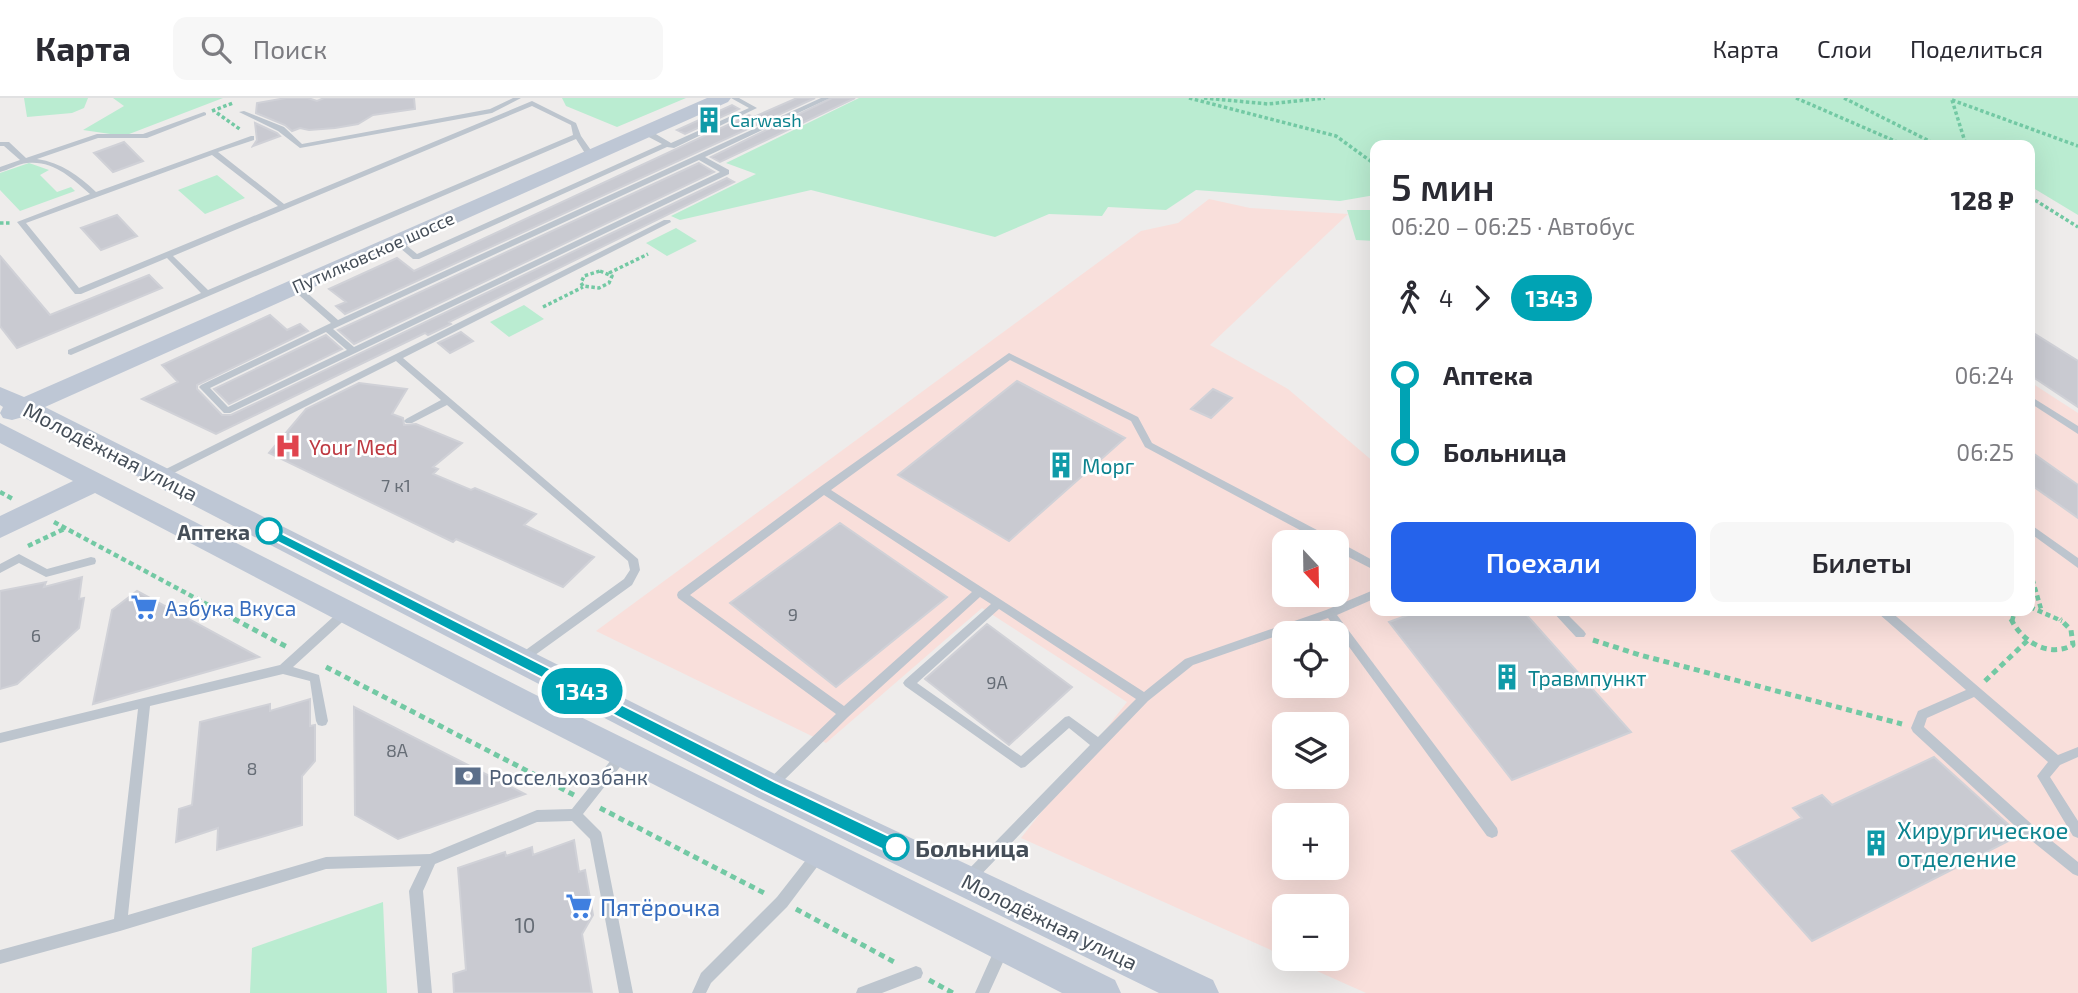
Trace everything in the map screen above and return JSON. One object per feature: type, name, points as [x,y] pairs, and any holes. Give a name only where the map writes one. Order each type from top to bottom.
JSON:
[{"type":"main road","name":"Путилковское шоссе","points":[[8,406],[295,287],[722,98]]},
{"type":"main road","name":"Молодёжная улица","points":[[8,406],[160,476],[769,787],[1200,993]]},
{"type":"main road","name":"Молодёжная улица","points":[[0,432],[623,753],[1102,993]]},
{"type":"main road","points":[[0,528],[96,481]]},
{"type":"lane","points":[[242,112],[281,129],[300,146],[492,111],[519,98],[574,124],[591,156]]},
{"type":"lane","points":[[646,132],[671,146],[754,108],[734,98]]},
{"type":"lane","points":[[699,157],[726,172],[227,411],[204,387],[327,328],[827,98]]},
{"type":"lane","points":[[251,138],[21,222],[79,292],[532,103]]},
{"type":"lane","points":[[0,170],[97,135],[144,136],[204,114]]},
{"type":"lane","points":[[71,352],[578,136]]},
{"type":"lane","points":[[0,144],[6,144],[24,161],[47,161],[65,168],[95,195]]},
{"type":"lane","points":[[397,242],[416,257],[667,144]]},
{"type":"lane","points":[[213,152],[283,207]]},
{"type":"lane","points":[[160,476],[667,222]]},
{"type":"lane","points":[[168,254],[208,295]]},
{"type":"lane","points":[[295,287],[337,324]]},
{"type":"lane","points":[[327,328],[353,351]]},
{"type":"lane","points":[[844,713],[682,595],[1009,356],[1135,419],[1149,445],[1308,530]]},
{"type":"lane","points":[[397,357],[633,559],[635,570],[628,582],[520,660]]},
{"type":"lane","points":[[409,421],[448,400]]},
{"type":"lane","points":[[2035,402],[2078,431]]},
{"type":"lane","points":[[824,490],[1144,698]]},
{"type":"lane","points":[[2035,532],[2078,564]]},
{"type":"lane","points":[[1349,552],[1370,564]]},
{"type":"lane","points":[[0,569],[19,558],[46,573],[91,561]]},
{"type":"lane","points":[[769,787],[844,713],[980,591]]},
{"type":"lane","points":[[966,881],[1144,698],[1189,662],[1330,613],[1370,596]]},
{"type":"lane","points":[[999,603],[909,683],[1021,763],[1069,721],[1098,744]]},
{"type":"lane","points":[[283,669],[348,611]]},
{"type":"lane","points":[[1330,613],[1492,832]]},
{"type":"lane","points":[[1562,616],[1580,634]]},
{"type":"lane","points":[[1889,616],[2056,761]]},
{"type":"lane","points":[[0,738],[283,669],[315,678],[323,721]]},
{"type":"lane","points":[[1975,691],[1922,715],[1917,728],[2032,833],[2078,870]]},
{"type":"lane","points":[[120,924],[145,702]]},
{"type":"lane","points":[[2078,752],[2056,761],[2043,776],[2078,832]]},
{"type":"lane","points":[[575,815],[623,753]]},
{"type":"lane","points":[[0,957],[326,863],[430,860],[537,816],[575,815],[596,835],[626,993]]},
{"type":"lane","points":[[698,992],[706,978],[782,902],[820,853]]},
{"type":"lane","points":[[425,993],[416,891],[430,860]]},
{"type":"lane","points":[[982,993],[1005,943]]},
{"type":"lane","points":[[863,993],[916,974]]},
{"type":"path","points":[[1189,98],[1336,136],[1370,161]]},
{"type":"path","points":[[1204,98],[1268,104],[1325,98]]},
{"type":"path","points":[[1796,98],[1893,140]]},
{"type":"path","points":[[1843,98],[1927,140]]},
{"type":"path","points":[[1952,99],[1964,140]]},
{"type":"path","points":[[1952,99],[2078,145]]},
{"type":"path","points":[[204,114],[235,102]]},
{"type":"path","points":[[214,110],[251,138]]},
{"type":"path","points":[[2035,200],[2078,227]]},
{"type":"path","points":[[584,286],[582,279],[589,273],[609,273],[648,254]]},
{"type":"path","points":[[542,307],[584,286],[593,289],[605,286],[612,280],[609,273]]},
{"type":"path","points":[[0,492],[299,653],[953,993]]},
{"type":"path","points":[[22,550],[65,528]]},
{"type":"path","points":[[2035,589],[2041,610]]},
{"type":"path","points":[[2012,616],[2013,626],[2028,640],[2050,650],[2060,651],[2073,645],[2073,633],[2068,626],[2035,608]]},
{"type":"path","points":[[1580,634],[1640,655],[1917,728]]},
{"type":"path","points":[[1975,691],[2028,640]]},
{"type":"shaded area","points":[[1209,199],[1250,208],[1348,214],[1210,345],[1288,389],[1370,459],[1370,616],[2035,616],[2035,385],[2078,413],[2078,993],[1366,993],[1317,971],[1349,971],[1349,894],[1272,894],[1272,951],[1021,838],[1127,702],[982,608],[826,743],[596,631],[1141,231],[1178,223]]},
{"type":"green space","points":[[24,98],[88,98],[84,108],[72,113],[27,117]]},
{"type":"green space","points":[[113,98],[223,98],[124,136],[83,130],[124,106]]},
{"type":"green space","points":[[562,98],[686,98],[617,127],[566,106]]},
{"type":"green space","points":[[859,98],[2078,98],[2078,215],[2035,189],[2035,140],[1370,140],[1370,196],[1340,201],[1196,190],[1166,210],[1108,207],[1102,216],[1049,214],[995,237],[811,190],[680,220],[671,216],[756,174],[726,163]]},
{"type":"green space","points":[[29,163],[49,170],[40,175],[57,192],[71,187],[75,191],[20,211],[0,190],[0,173]]},
{"type":"green space","points":[[217,175],[245,198],[205,214],[178,190]]},
{"type":"green space","points":[[1347,210],[1370,210],[1370,241],[1356,240]]},
{"type":"green space","points":[[676,228],[697,241],[667,256],[646,243]]},
{"type":"green space","points":[[524,305],[544,319],[509,337],[490,322]]},
{"type":"green space","points":[[383,902],[387,993],[250,993],[252,948]]},
{"type":"building","points":[[286,98],[308,98],[317,101],[324,98],[414,98],[415,109],[373,115],[358,124],[309,130],[300,128],[292,131],[285,125],[256,113],[257,103]]},
{"type":"building","points":[[797,98],[815,98],[345,314],[336,306],[346,302],[329,289],[397,258],[414,271],[749,115],[754,117]]},
{"type":"building","points":[[832,98],[855,98],[720,162],[711,157]]},
{"type":"building","name":"Carwash","points":[[732,105],[739,109],[685,134],[677,130]]},
{"type":"building","points":[[255,123],[280,136],[253,146],[257,140]]},
{"type":"building","points":[[124,142],[143,161],[113,172],[94,153]]},
{"type":"building","points":[[699,163],[714,172],[354,344],[338,330]]},
{"type":"building","points":[[727,178],[734,182],[449,322],[451,324],[428,335],[425,333],[216,434],[142,399],[178,382],[162,365],[270,315],[287,330],[300,324],[308,331],[197,385],[197,389],[222,415],[231,415]]},
{"type":"building","points":[[117,215],[137,236],[101,250],[81,228]]},
{"type":"building","points":[[0,256],[50,315],[149,275],[162,288],[17,348],[0,326]]},
{"type":"building","points":[[461,332],[473,341],[450,353],[438,343]]},
{"type":"building","points":[[2035,334],[2078,361],[2078,407],[2035,378]]},
{"type":"building","points":[[326,335],[342,349],[229,404],[214,389]]},
{"type":"building","name":"Морг","points":[[1017,381],[1125,438],[1009,541],[898,475]]},
{"type":"building","points":[[359,383],[407,389],[392,414],[403,418],[404,425],[416,424],[462,443],[433,467],[438,469],[433,474],[471,490],[475,488],[536,514],[524,525],[594,557],[563,587],[456,539],[453,542],[269,453],[306,409]]},
{"type":"building","points":[[1213,389],[1232,398],[1211,418],[1191,409]]},
{"type":"building","points":[[2035,455],[2078,485],[2078,518],[2035,488]]},
{"type":"building","points":[[840,523],[947,597],[836,687],[730,603]]},
{"type":"building","points":[[82,577],[79,599],[84,598],[79,628],[17,684],[0,689],[0,591],[46,582],[44,587]]},
{"type":"building","points":[[137,591],[259,657],[93,704],[112,610]]},
{"type":"building","name":"Травмпункт","points":[[1405,616],[1527,616],[1631,732],[1512,780],[1389,622]]},
{"type":"building","points":[[987,624],[1072,687],[1009,745],[925,679]]},
{"type":"building","points":[[310,699],[310,726],[315,725],[315,761],[302,776],[302,825],[217,850],[218,828],[176,842],[179,809],[192,805],[200,722],[270,704],[270,711]]},
{"type":"building","points":[[354,707],[525,794],[398,839],[355,815]]},
{"type":"building","name":"Хирургическое отделение","points":[[1934,757],[2020,835],[1812,941],[1732,851],[1802,818],[1793,808],[1822,795],[1832,805]]},
{"type":"building","points":[[574,840],[579,872],[585,870],[593,915],[582,934],[592,993],[454,993],[453,974],[466,970],[458,868],[505,852],[506,856],[532,847],[533,855]]},
{"type":"bus line","name":"1343","points":[[269,531],[769,787],[896,847]]},
{"type":"place","name":"Carwash","points":[[709,120]]},
{"type":"place","name":"Your Med","points":[[288,446]]},
{"type":"place","name":"Морг","points":[[1061,465]]},
{"type":"place","name":"Аптека","points":[[269,531]]},
{"type":"place","name":"Азбука Вкуса","points":[[144,607]]},
{"type":"place","name":"Травмпункт","points":[[1507,677]]},
{"type":"place","name":"Россельхозбанк","points":[[468,776]]},
{"type":"place","name":"Хирургическое отделение","points":[[1876,843]]},
{"type":"place","name":"Больница","points":[[896,847]]},
{"type":"place","name":"Пятёрочка","points":[[579,906]]}]
